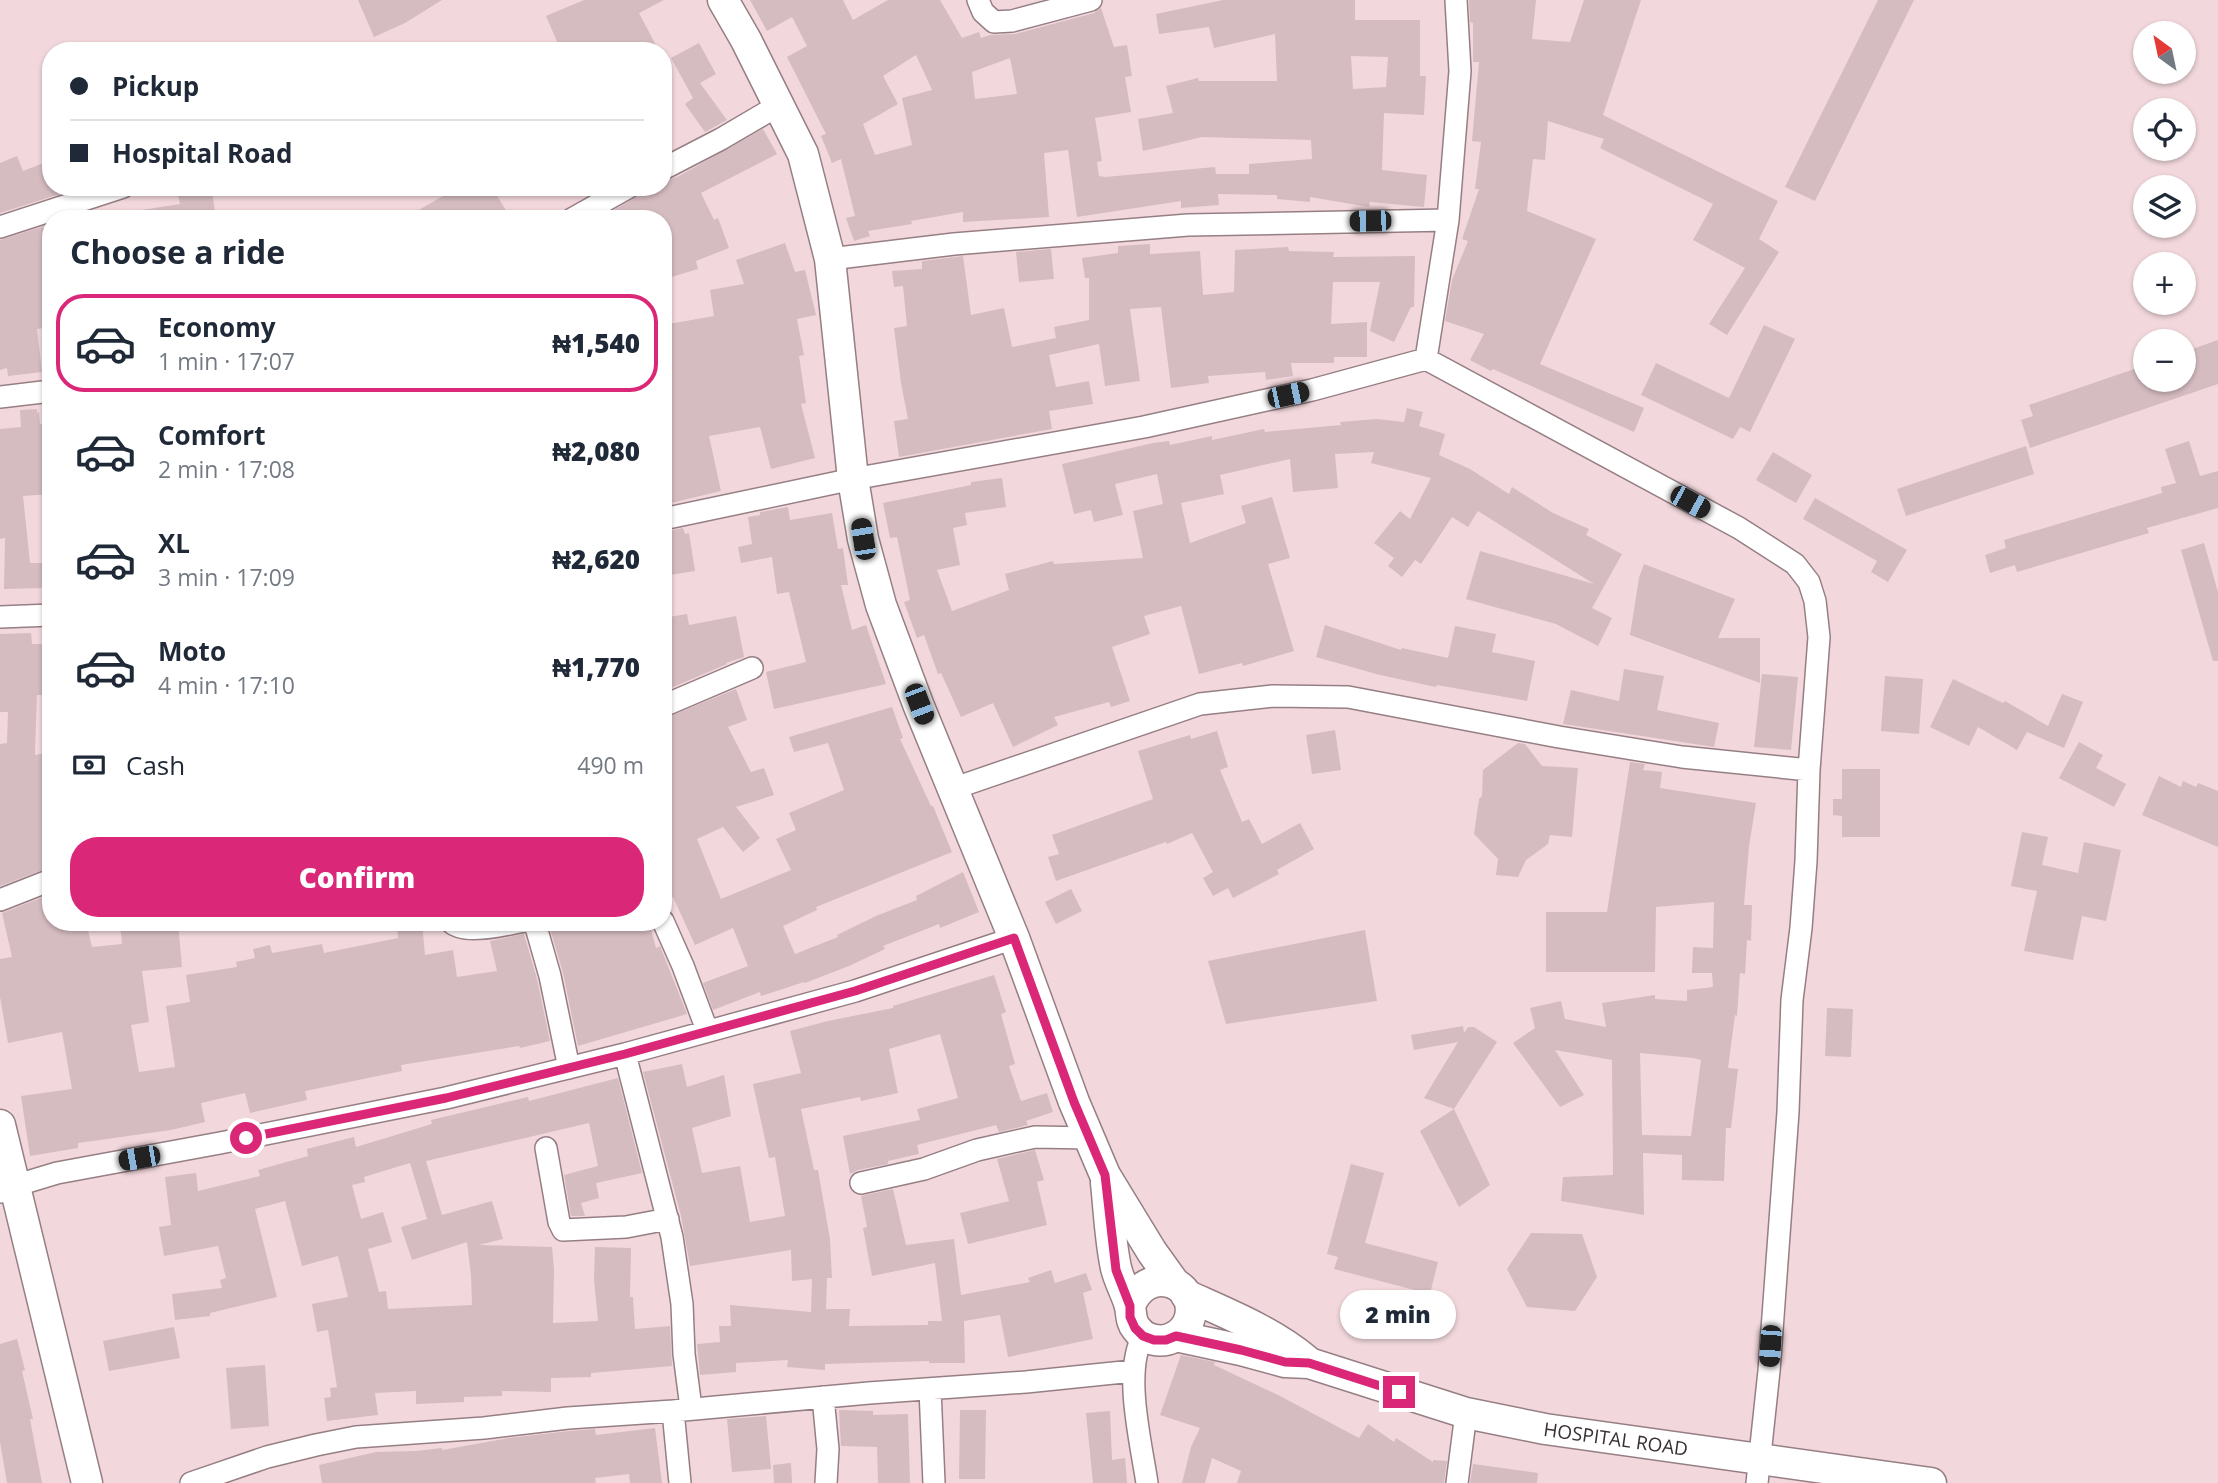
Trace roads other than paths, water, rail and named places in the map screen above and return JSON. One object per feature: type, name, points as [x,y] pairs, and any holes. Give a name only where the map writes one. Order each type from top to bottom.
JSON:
[{"type":"street","points":[[723,0],[803,154],[830,259],[853,479],[863,539],[881,606],[952,789],[1014,938],[1105,1175],[1152,1252],[1181,1289],[1191,1306],[1190,1318],[1185,1328],[1166,1340],[1143,1336],[1130,1317],[1134,1295],[1142,1286],[1152,1281],[1164,1280],[1181,1289],[1264,1332],[1287,1345],[1309,1363]]},
{"type":"street","points":[[978,0],[983,12],[994,22],[1012,21],[1091,0]]},
{"type":"street","points":[[1426,359],[1448,220],[1460,71],[1456,0]]},
{"type":"street","points":[[672,164],[779,105]]},
{"type":"street","points":[[52,210],[95,196]]},
{"type":"street","points":[[588,210],[613,196]]},
{"type":"street","points":[[0,227],[42,213]]},
{"type":"street","points":[[830,259],[954,244],[1188,225],[1448,220]]},
{"type":"street","points":[[672,517],[853,479],[1144,427],[1312,390],[1426,359],[1739,528],[1795,564],[1809,582],[1815,601],[1819,637],[1809,770],[1806,861],[1792,1000],[1786,1140],[1769,1371],[1758,1471]]},
{"type":"street","points":[[0,397],[42,392]]},
{"type":"street","points":[[0,617],[42,615]]},
{"type":"street","points":[[672,702],[752,668]]},
{"type":"street","points":[[952,789],[1200,704],[1273,696],[1348,697],[1682,757],[1809,770]]},
{"type":"street","points":[[0,900],[42,884]]},
{"type":"street","points":[[537,931],[550,976],[569,1068]]},
{"type":"street","points":[[667,931],[707,1030]]},
{"type":"street","points":[[7,1189],[57,1172],[446,1098],[569,1068],[855,991],[1014,938]]},
{"type":"street","points":[[625,1054],[668,1219],[681,1293],[684,1354],[680,1483]]},
{"type":"street","points":[[0,1125],[7,1189],[87,1483]]},
{"type":"street","points":[[861,1183],[923,1169],[977,1150],[1035,1137],[1090,1138]]},
{"type":"street","points":[[546,1148],[559,1222],[564,1230],[626,1227],[668,1219]]},
{"type":"street","points":[[1105,1175],[1116,1270],[1130,1306]]},
{"type":"street","points":[[1143,1336],[1133,1371],[1147,1483]]},
{"type":"street","points":[[1176,1336],[1285,1362],[1309,1363]]},
{"type":"street","name":"HOSPITAL ROAD","points":[[1309,1363],[1466,1413],[1758,1471],[1931,1483]]},
{"type":"street","points":[[191,1483],[267,1457],[356,1437],[1133,1371]]},
{"type":"street","points":[[929,1389],[934,1483]]},
{"type":"street","points":[[823,1397],[828,1449],[826,1483]]},
{"type":"street","points":[[1457,1483],[1466,1413]]}]
